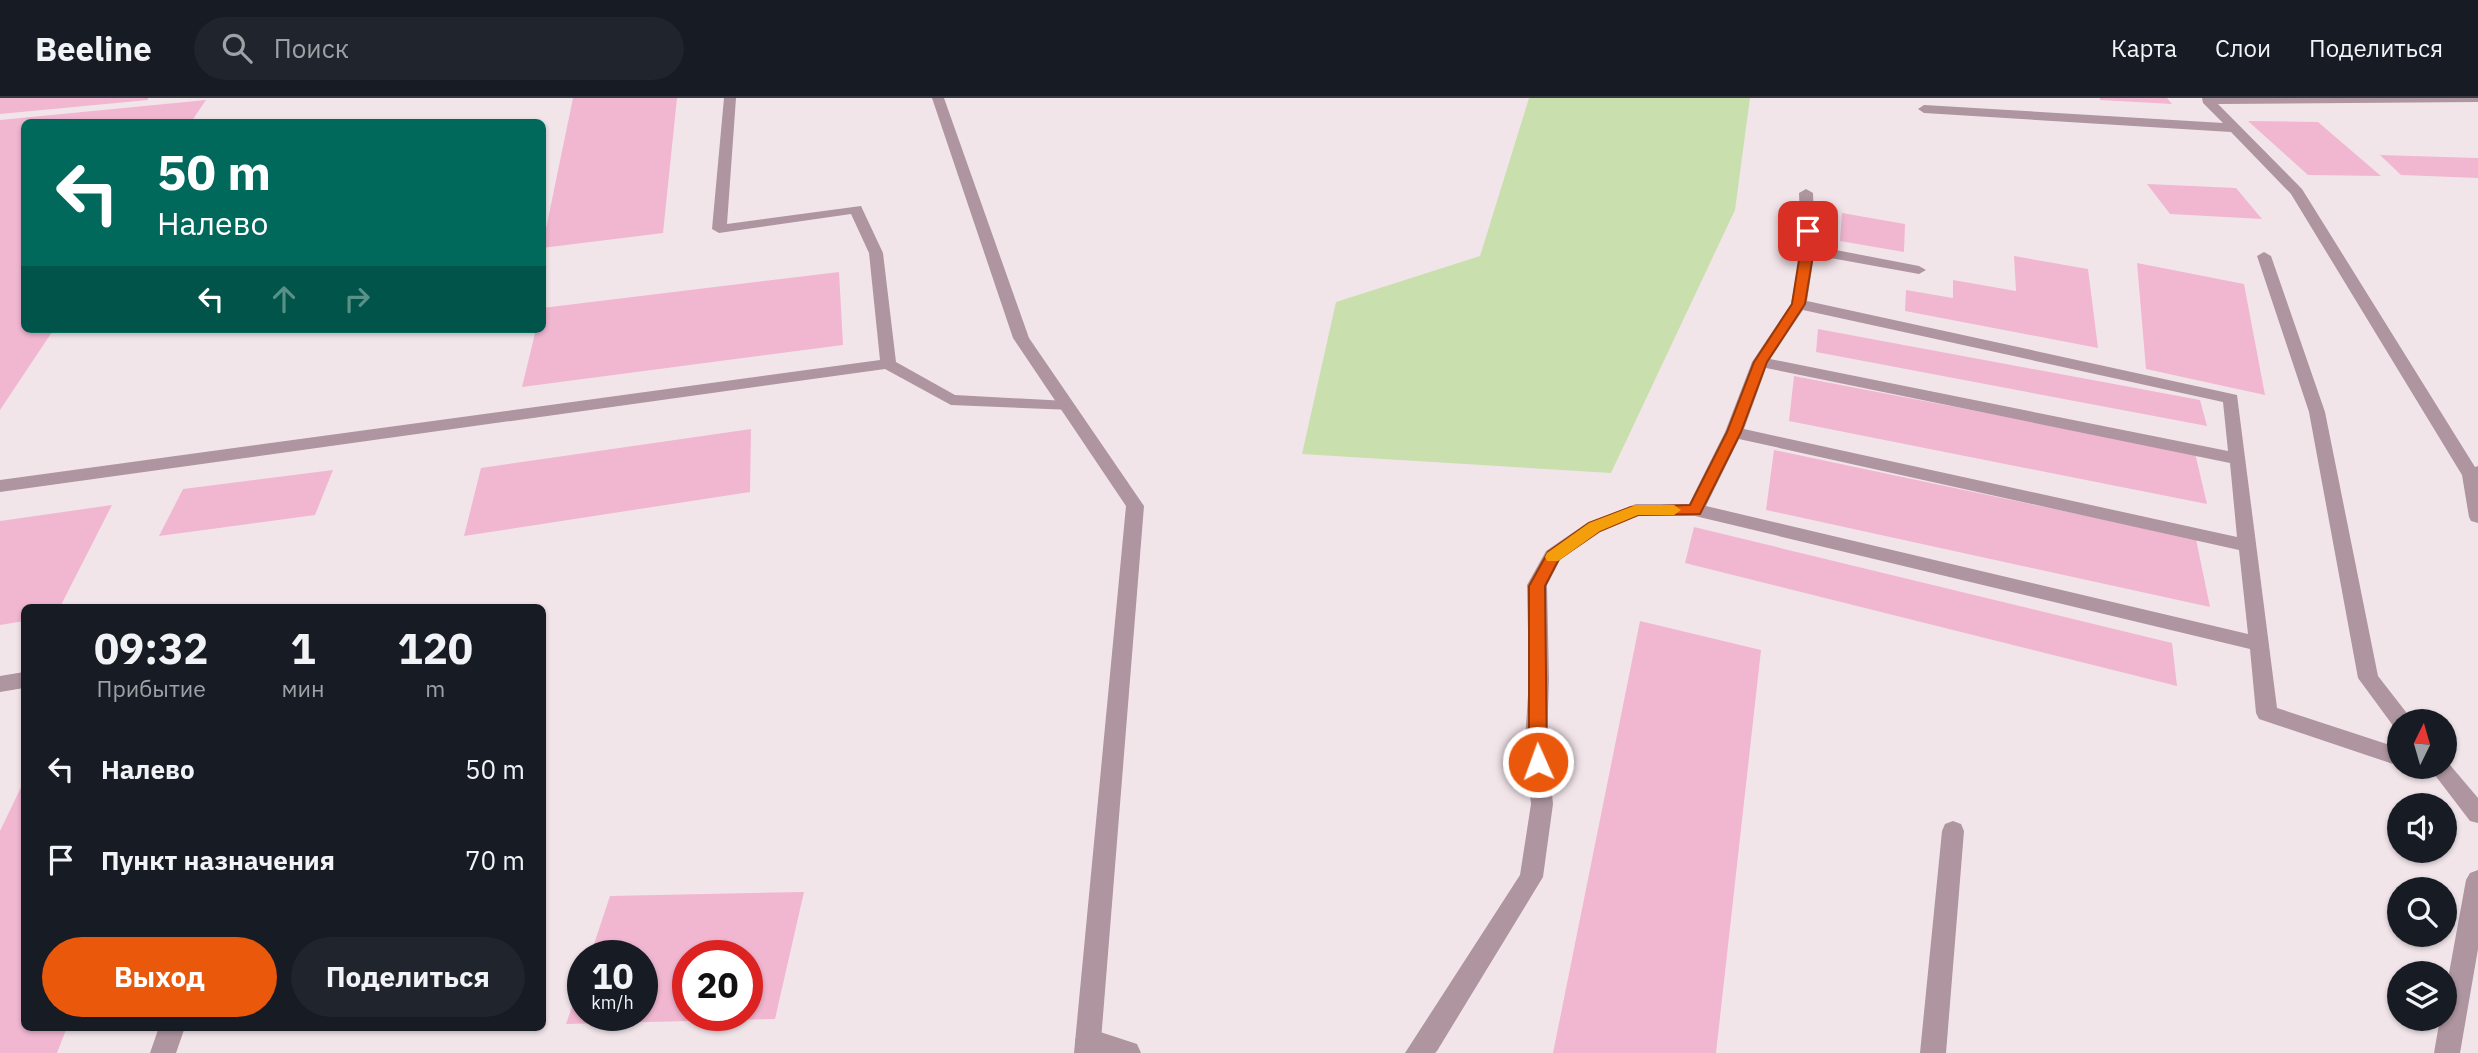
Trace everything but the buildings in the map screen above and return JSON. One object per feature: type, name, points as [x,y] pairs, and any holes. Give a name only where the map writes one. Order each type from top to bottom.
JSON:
[{"type":"street","points":[[939,98],[1021,338],[1135,506],[1087,1047],[1128,1053]]},
{"type":"street","points":[[2206,99],[2478,98]]},
{"type":"street","points":[[2206,99],[2297,192],[2475,473],[2478,517]]},
{"type":"street","points":[[1924,109],[2234,128]]},
{"type":"street","points":[[1695,510],[1734,432],[1760,362],[1798,304],[1808,249],[1806,193]]},
{"type":"street","points":[[1808,249],[1919,270]]},
{"type":"street","points":[[2264,256],[2317,412],[2368,678],[2393,709]]},
{"type":"street","points":[[1798,304],[2231,399],[2267,713],[2387,753]]},
{"type":"street","points":[[1760,362],[2238,459]]},
{"type":"street","points":[[0,486],[888,364]]},
{"type":"street","points":[[1734,432],[2248,546]]},
{"type":"street","points":[[1418,1053],[1428,1042],[1488,949],[1531,877],[1542,804],[1536,741],[1539,679],[1537,586],[1553,556],[1594,527],[1636,510],[1695,510],[2259,645]]},
{"type":"street","points":[[0,684],[21,680]]},
{"type":"street","points":[[2447,779],[2478,814]]},
{"type":"street","points":[[1933,1053],[1953,831]]},
{"type":"street","points":[[2447,1053],[2478,880]]},
{"type":"street","points":[[163,1053],[171,1031]]},
{"type":"lane","points":[[730,98],[719,229],[856,209],[876,253],[888,364],[951,400],[1067,406]]},
{"type":"green space","points":[[1529,98],[1750,98],[1735,210],[1611,473],[1302,454],[1336,302],[1480,256]]},
{"type":"slow traffic","points":[[1553,557],[1594,527],[1636,510],[1674,510]]},
{"type":"route","points":[[1538,762],[1537,586],[1553,556],[1594,527],[1636,510],[1695,510],[1734,432],[1760,362],[1798,304],[1808,249],[1808,231]]}]
